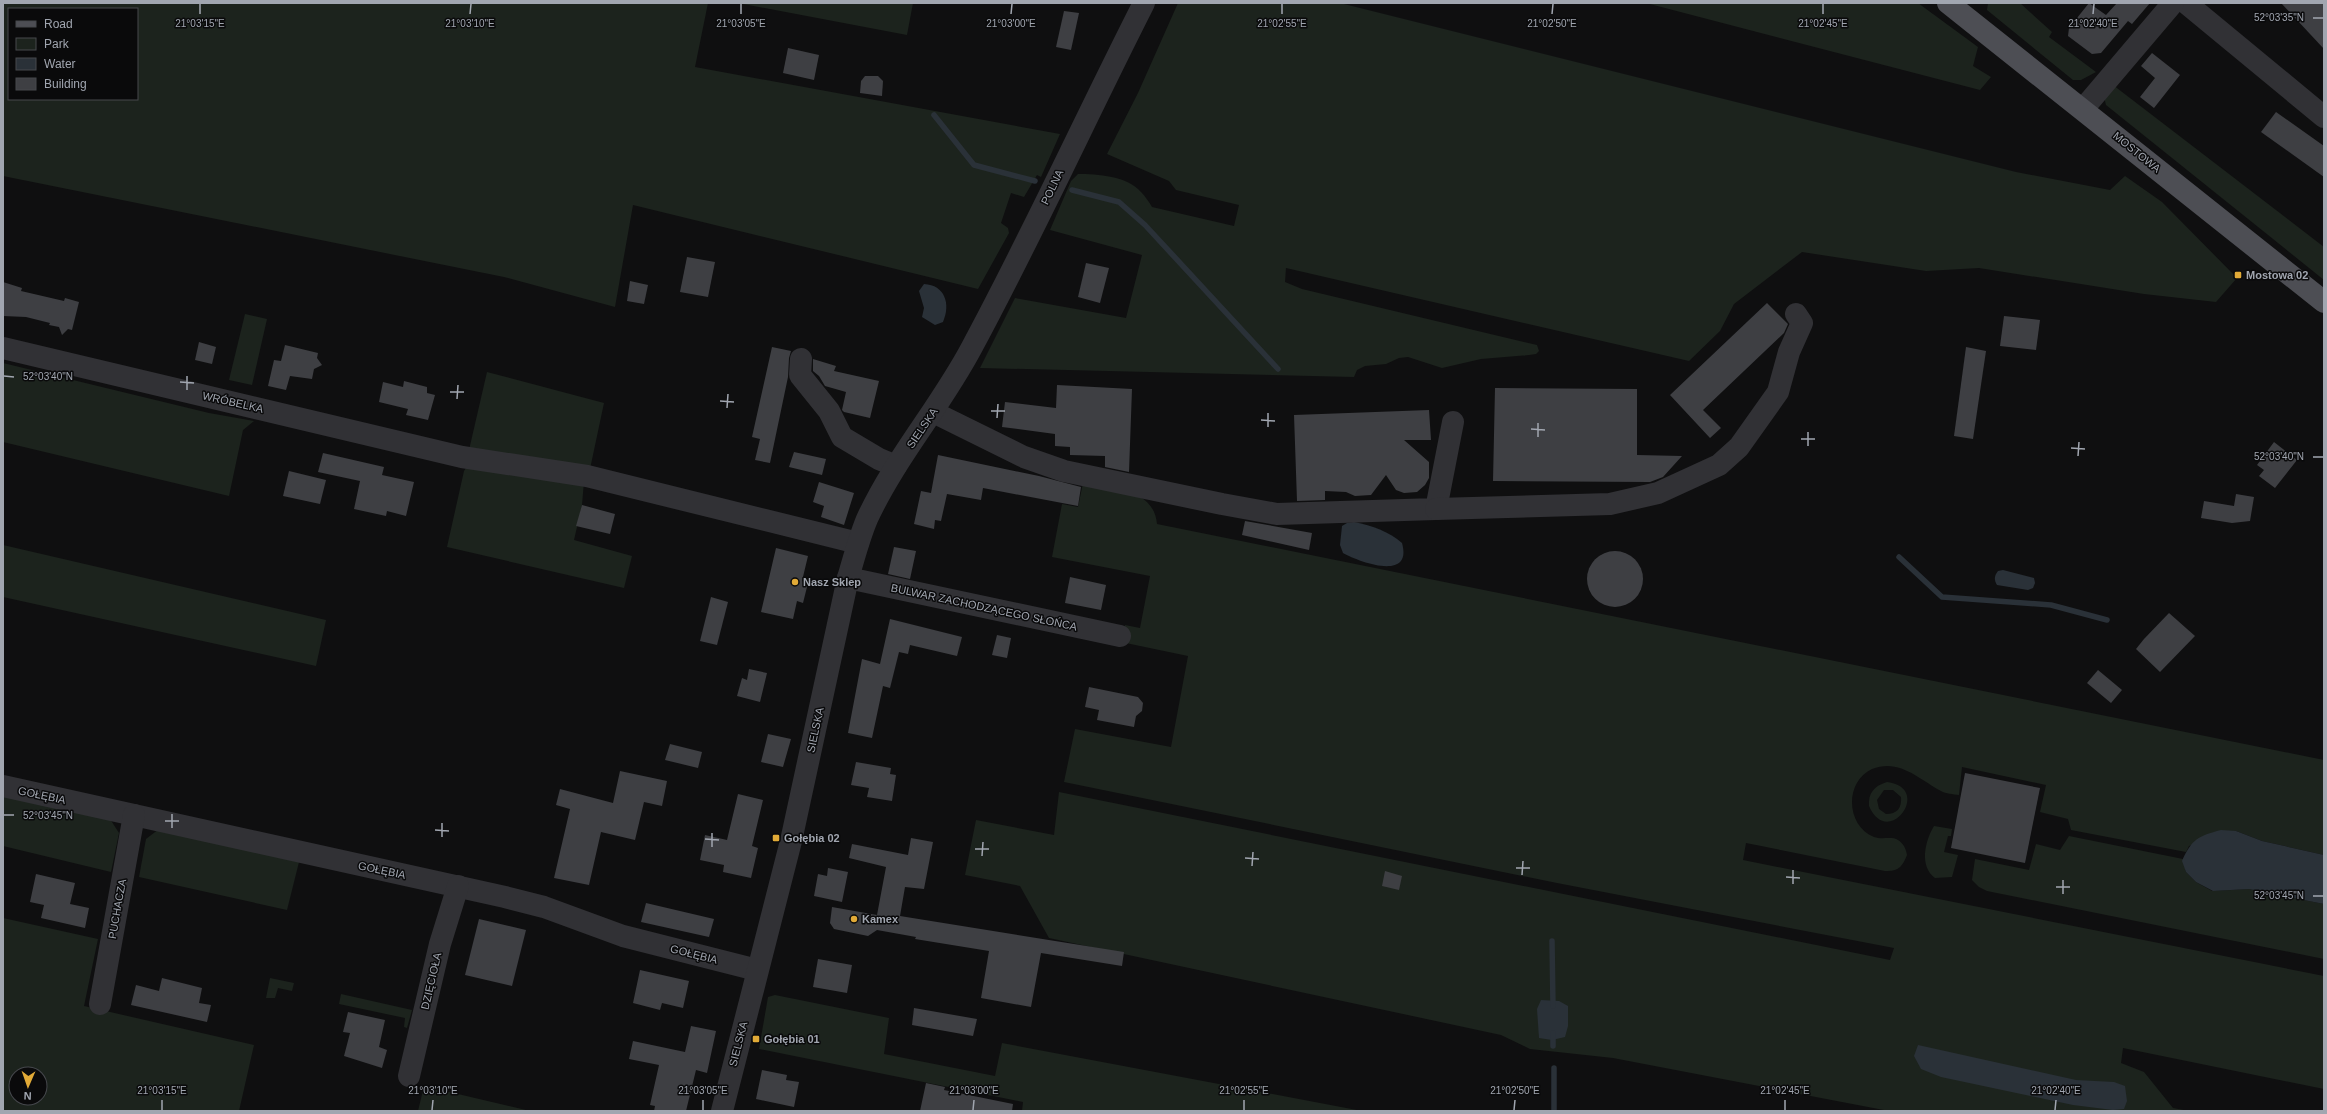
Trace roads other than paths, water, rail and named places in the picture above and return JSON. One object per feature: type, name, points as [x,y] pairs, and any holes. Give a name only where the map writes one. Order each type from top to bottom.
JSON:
[{"type":"main road","name":"MOSTOWA","points":[[1948,3],[2324,302]]},
{"type":"street","name":"POLNA","points":[[960,370],[1144,3]]},
{"type":"street","points":[[2083,109],[2173,3]]},
{"type":"street","points":[[2186,3],[2324,116]]},
{"type":"street","points":[[933,412],[1024,457],[1064,471],[1277,514],[1610,504],[1658,493],[1719,465],[1739,447],[1778,392],[1789,352],[1802,323],[1796,314]]},
{"type":"street","name":"WRÓBELKA","points":[[3,348],[462,457],[587,476],[858,543]]},
{"type":"street","points":[[801,359],[800,375],[829,411],[842,437],[884,462],[896,466]]},
{"type":"street","name":"SIELSKA","points":[[722,1111],[791,841],[848,578],[858,543],[868,518],[896,466],[960,370]]},
{"type":"street","points":[[1436,509],[1453,422]]},
{"type":"street","name":"BULWAR ZACHODZĄCEGO SŁOŃCA","points":[[848,578],[1120,636]]},
{"type":"street","name":"GOŁĘBIA","points":[[3,786],[458,886],[544,908],[623,936],[757,970]]},
{"type":"street","name":"PUCHACZA","points":[[100,1004],[134,815]]},
{"type":"street","name":"DZIĘCIOŁA","points":[[409,1076],[440,944],[458,886]]},
{"type":"water","points":[[924,284],[937,288],[944,297],[946,309],[943,322],[935,325],[922,317],[924,308],[919,291]]},
{"type":"water","points":[[1354,522],[1368,525],[1380,530],[1391,535],[1402,543],[1403,555],[1400,562],[1392,566],[1383,566],[1361,561],[1343,553],[1340,545],[1342,526],[1347,523]]},
{"type":"water","points":[[2003,570],[2034,578],[2035,583],[2033,588],[2028,590],[1997,585],[1995,576],[1998,571]]},
{"type":"water","points":[[2221,830],[2236,831],[2262,841],[2324,855],[2324,904],[2249,889],[2213,891],[2196,882],[2186,872],[2182,861],[2193,843],[2207,834]]},
{"type":"water","points":[[1541,1000],[1559,1001],[1568,1006],[1568,1026],[1565,1037],[1552,1040],[1539,1038],[1537,1009]]},
{"type":"water","points":[[1918,1045],[2076,1080],[2114,1082],[2125,1086],[2127,1101],[2124,1109],[2113,1110],[2073,1105],[1941,1077],[1921,1069],[1914,1056]]},
{"type":"waterway","points":[[934,115],[974,165],[1035,181]]},
{"type":"waterway","points":[[1072,190],[1119,202],[1145,225],[1278,369]]},
{"type":"waterway","points":[[1899,557],[1942,597],[2051,605],[2107,620]]},
{"type":"waterway","points":[[1552,941],[1553,1006]]},
{"type":"waterway","points":[[1553,1033],[1553,1046]]},
{"type":"waterway","points":[[1554,1068],[1554,1111]]},
{"type":"place","name":"Mostowa 02","points":[[2238,275]]},
{"type":"place","name":"Nasz Sklep","points":[[795,582]]},
{"type":"place","name":"Gołębia 02","points":[[776,838]]},
{"type":"place","name":"Kamex","points":[[854,919]]},
{"type":"place","name":"Gołębia 01","points":[[756,1039]]}]
